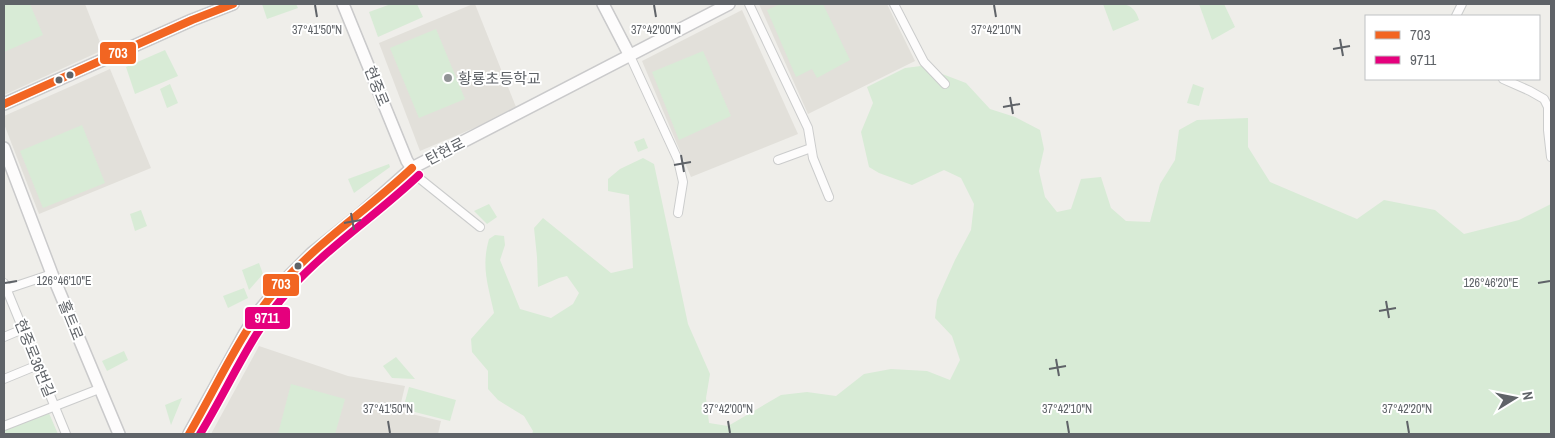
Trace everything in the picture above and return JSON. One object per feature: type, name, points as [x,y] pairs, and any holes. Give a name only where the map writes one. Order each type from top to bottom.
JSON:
[{"type":"main road","points":[[4,104],[192,20],[233,4]]},
{"type":"main road","name":"현중로","points":[[343,4],[407,161],[412,168]]},
{"type":"main road","points":[[603,4],[630,56]]},
{"type":"main road","name":"탄현로","points":[[189,434],[258,311],[312,253],[358,216],[412,168],[729,4]]},
{"type":"main road","name":"홀트로","points":[[4,148],[52,274],[119,434]]},
{"type":"street","points":[[749,4],[808,128],[813,158],[829,197]]},
{"type":"street","points":[[894,4],[924,62],[945,84]]},
{"type":"street","points":[[630,56],[678,160],[682,182],[678,213]]},
{"type":"street","points":[[1504,80],[1544,99],[1548,107],[1551,157]]},
{"type":"street","points":[[778,160],[811,148]]},
{"type":"street","points":[[412,168],[419,178],[480,226]]},
{"type":"street","points":[[5,287],[52,274]]},
{"type":"street","name":"현중로36번길","points":[[5,287],[66,434]]},
{"type":"street","points":[[4,337],[23,329]]},
{"type":"street","points":[[4,380],[38,365]]},
{"type":"street","points":[[4,426],[99,388]]},
{"type":"shaded area","points":[[4,4],[85,4],[103,50],[4,95]]},
{"type":"shaded area","name":"황룡초등학교","points":[[475,4],[516,107],[486,123],[420,151],[379,43]]},
{"type":"shaded area","points":[[759,4],[887,4],[915,61],[808,114]]},
{"type":"shaded area","points":[[742,10],[798,134],[691,177],[642,61]]},
{"type":"shaded area","points":[[110,69],[151,168],[39,214],[4,124],[4,116]]},
{"type":"shaded area","points":[[259,346],[348,376],[405,386],[399,411],[441,421],[438,434],[211,434]]},
{"type":"green space","points":[[4,4],[30,4],[43,35],[4,52]]},
{"type":"green space","points":[[262,4],[296,4],[298,8],[267,19]]},
{"type":"green space","points":[[391,4],[417,4],[423,17],[378,37],[369,12]]},
{"type":"green space","points":[[780,4],[823,4],[850,60],[817,78],[812,69],[796,77],[767,10]]},
{"type":"green space","points":[[1103,4],[1125,4],[1133,9],[1139,20],[1113,31]]},
{"type":"green space","points":[[1199,4],[1224,4],[1235,27],[1212,40]]},
{"type":"green space","points":[[436,29],[465,99],[419,118],[390,48]]},
{"type":"green space","points":[[165,50],[178,76],[135,94],[126,67]]},
{"type":"green space","points":[[703,51],[731,116],[679,140],[652,72]]},
{"type":"green space","points":[[921,66],[966,83],[990,109],[1015,117],[1040,130],[1044,149],[1039,171],[1045,197],[1057,212],[1071,209],[1081,179],[1101,177],[1111,208],[1126,221],[1150,222],[1160,184],[1175,160],[1179,130],[1197,120],[1248,118],[1248,147],[1270,182],[1357,219],[1384,200],[1435,210],[1464,234],[1519,220],[1551,204],[1551,434],[532,434],[533,431],[524,416],[498,400],[488,389],[488,371],[472,352],[471,339],[494,313],[485,267],[489,239],[495,235],[504,236],[505,245],[500,260],[520,309],[551,318],[573,304],[579,293],[567,276],[538,287],[534,228],[543,218],[611,273],[633,268],[629,195],[608,191],[608,179],[620,169],[643,158],[654,164],[688,324],[710,374],[706,398],[709,423],[728,426],[781,395],[807,392],[836,396],[864,374],[891,369],[927,371],[950,380],[960,360],[952,336],[935,318],[937,300],[971,230],[974,204],[961,178],[944,170],[912,185],[879,173],[869,167],[861,132],[873,103],[867,87],[905,68]]},
{"type":"green space","points":[[170,84],[178,103],[167,108],[160,89]]},
{"type":"green space","points":[[1193,84],[1204,88],[1199,106],[1187,103]]},
{"type":"green space","points":[[82,125],[105,183],[43,208],[20,151]]},
{"type":"green space","points":[[644,138],[648,148],[638,152],[634,142]]},
{"type":"green space","points":[[389,164],[390,167],[354,193],[348,179]]},
{"type":"green space","points":[[489,204],[497,217],[487,224],[474,211]]},
{"type":"green space","points":[[141,210],[147,226],[135,231],[130,214]]},
{"type":"green space","points":[[259,263],[263,274],[249,290],[242,270]]},
{"type":"green space","points":[[244,288],[248,298],[228,308],[223,296]]},
{"type":"green space","points":[[124,351],[128,360],[107,371],[102,361]]},
{"type":"green space","points":[[396,357],[415,379],[392,378],[383,366]]},
{"type":"green space","points":[[291,384],[345,399],[335,434],[278,434]]},
{"type":"green space","points":[[409,387],[456,400],[450,421],[403,409]]},
{"type":"green space","points":[[182,398],[171,425],[165,405]]},
{"type":"green space","points":[[48,411],[58,434],[5,434],[4,427]]},
{"type":"transit line","name":"703","points":[[4,104],[192,20],[233,4]]},
{"type":"transit line","name":"703","points":[[189,434],[232,355],[256,317],[283,282],[330,237],[412,168]]},
{"type":"transit line","name":"9711","points":[[200,434],[253,340],[276,305],[305,273],[419,175]]},
{"type":"place","name":"황룡초등학교","points":[[448,78]]}]
